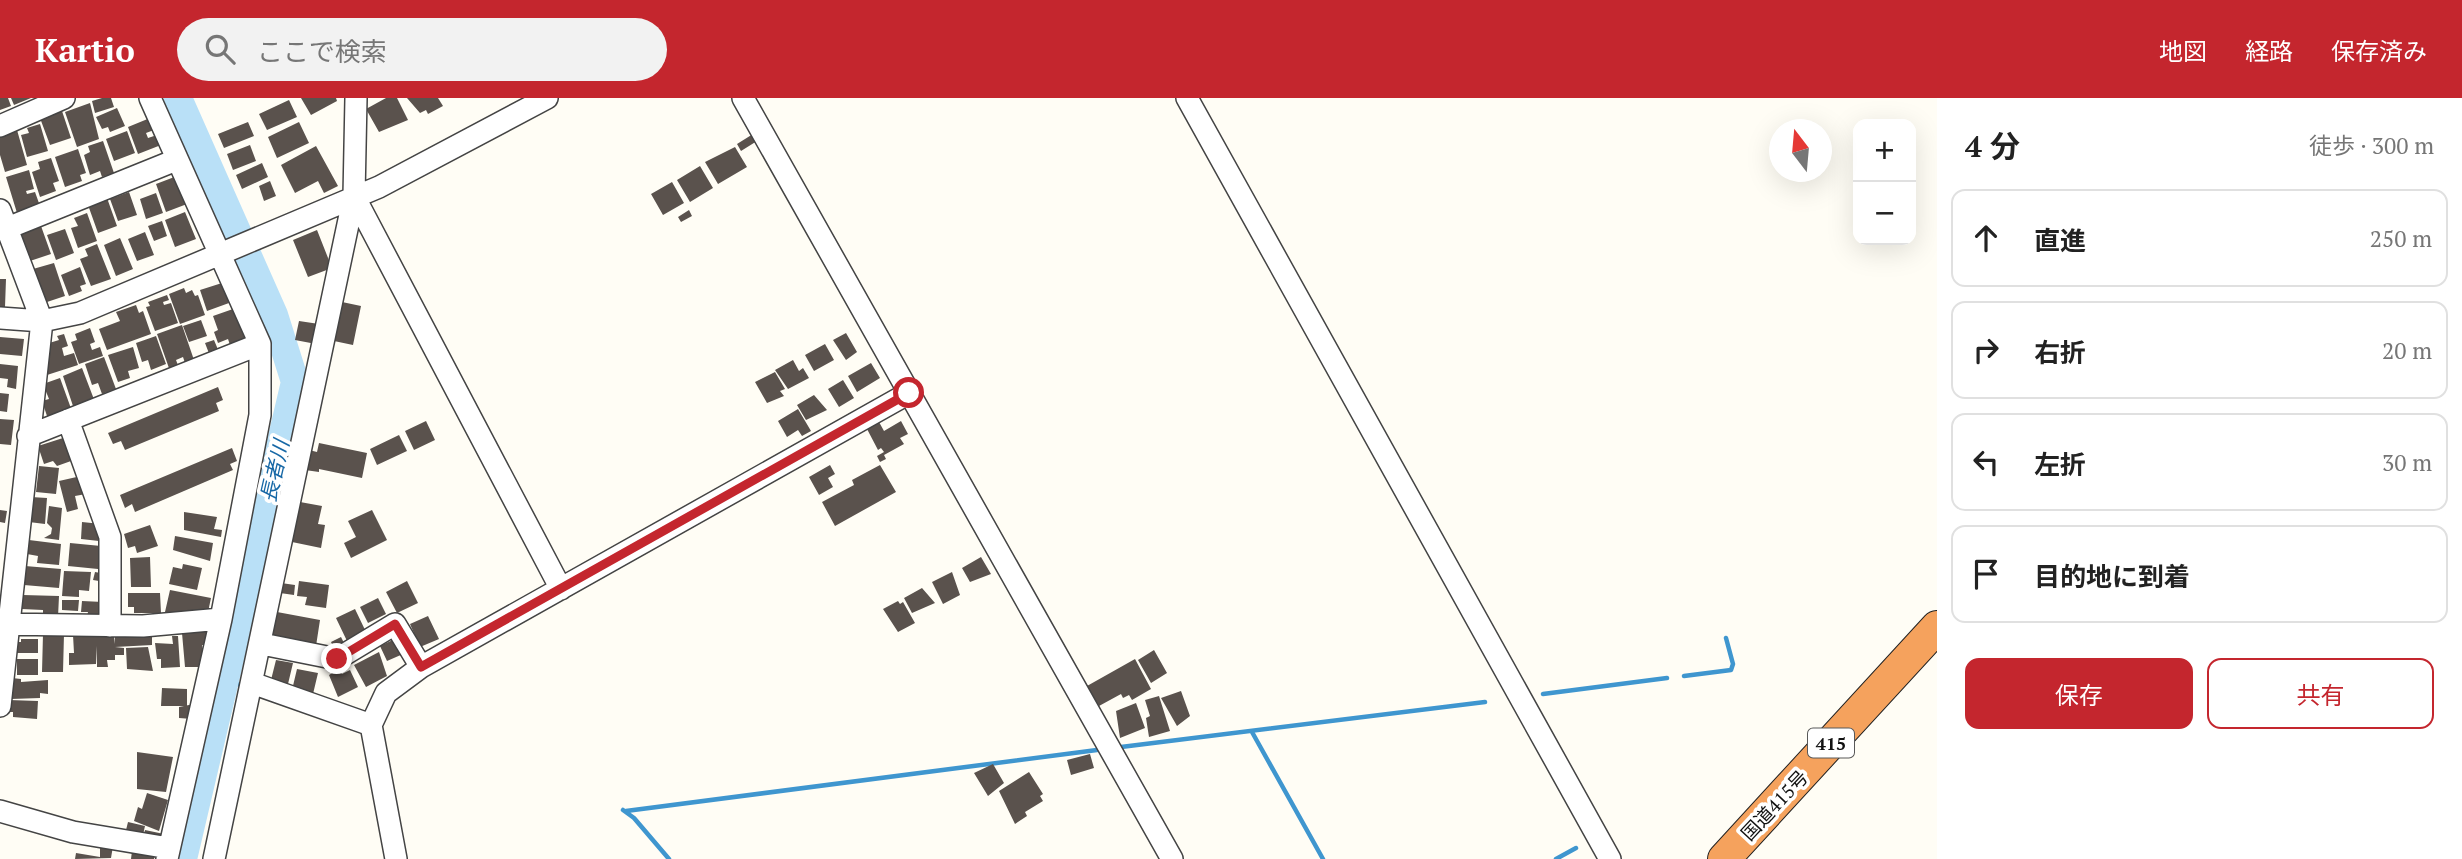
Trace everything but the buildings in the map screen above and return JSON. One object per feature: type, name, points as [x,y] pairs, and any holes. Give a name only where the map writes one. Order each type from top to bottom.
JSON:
[{"type":"highway","name":"国道415号","points":[[1724,859],[1937,627]]},
{"type":"street","points":[[0,811],[73,832],[168,854],[221,620],[260,415],[260,344],[150,98]]},
{"type":"street","points":[[0,318],[42,321],[80,313],[283,228],[433,161],[547,98]]},
{"type":"street","points":[[743,98],[1172,859]]},
{"type":"street","points":[[1187,98],[1610,859]]},
{"type":"street","points":[[214,859],[262,644],[354,196],[360,99]]},
{"type":"street","points":[[0,126],[50,101]]},
{"type":"street","points":[[0,706],[4,624],[42,321],[2,222],[176,160]]},
{"type":"street","points":[[354,196],[561,589]]},
{"type":"street","points":[[28,436],[260,344]]},
{"type":"street","points":[[396,859],[371,725],[386,693],[421,667],[909,393]]},
{"type":"street","points":[[68,420],[110,537],[110,626]]},
{"type":"street","points":[[4,624],[110,626],[221,620]]},
{"type":"street","points":[[262,644],[337,659],[395,624],[421,667]]},
{"type":"street","points":[[252,683],[371,725]]},
{"type":"waterway","name":"長者川","points":[[178,98],[274,315],[295,382],[183,859]]},
{"type":"waterway","points":[[1684,676],[1731,670],[1733,664],[1726,638]]},
{"type":"waterway","points":[[1543,694],[1667,678]]},
{"type":"waterway","points":[[226,681],[241,685]]},
{"type":"waterway","points":[[1121,747],[1485,702]]},
{"type":"waterway","points":[[1252,732],[1323,859]]},
{"type":"waterway","points":[[626,811],[1097,750]]},
{"type":"waterway","points":[[623,810],[634,818],[669,859]]},
{"type":"waterway","points":[[1556,859],[1576,848]]},
{"type":"route","points":[[337,659],[395,624],[421,667],[909,393]]}]
